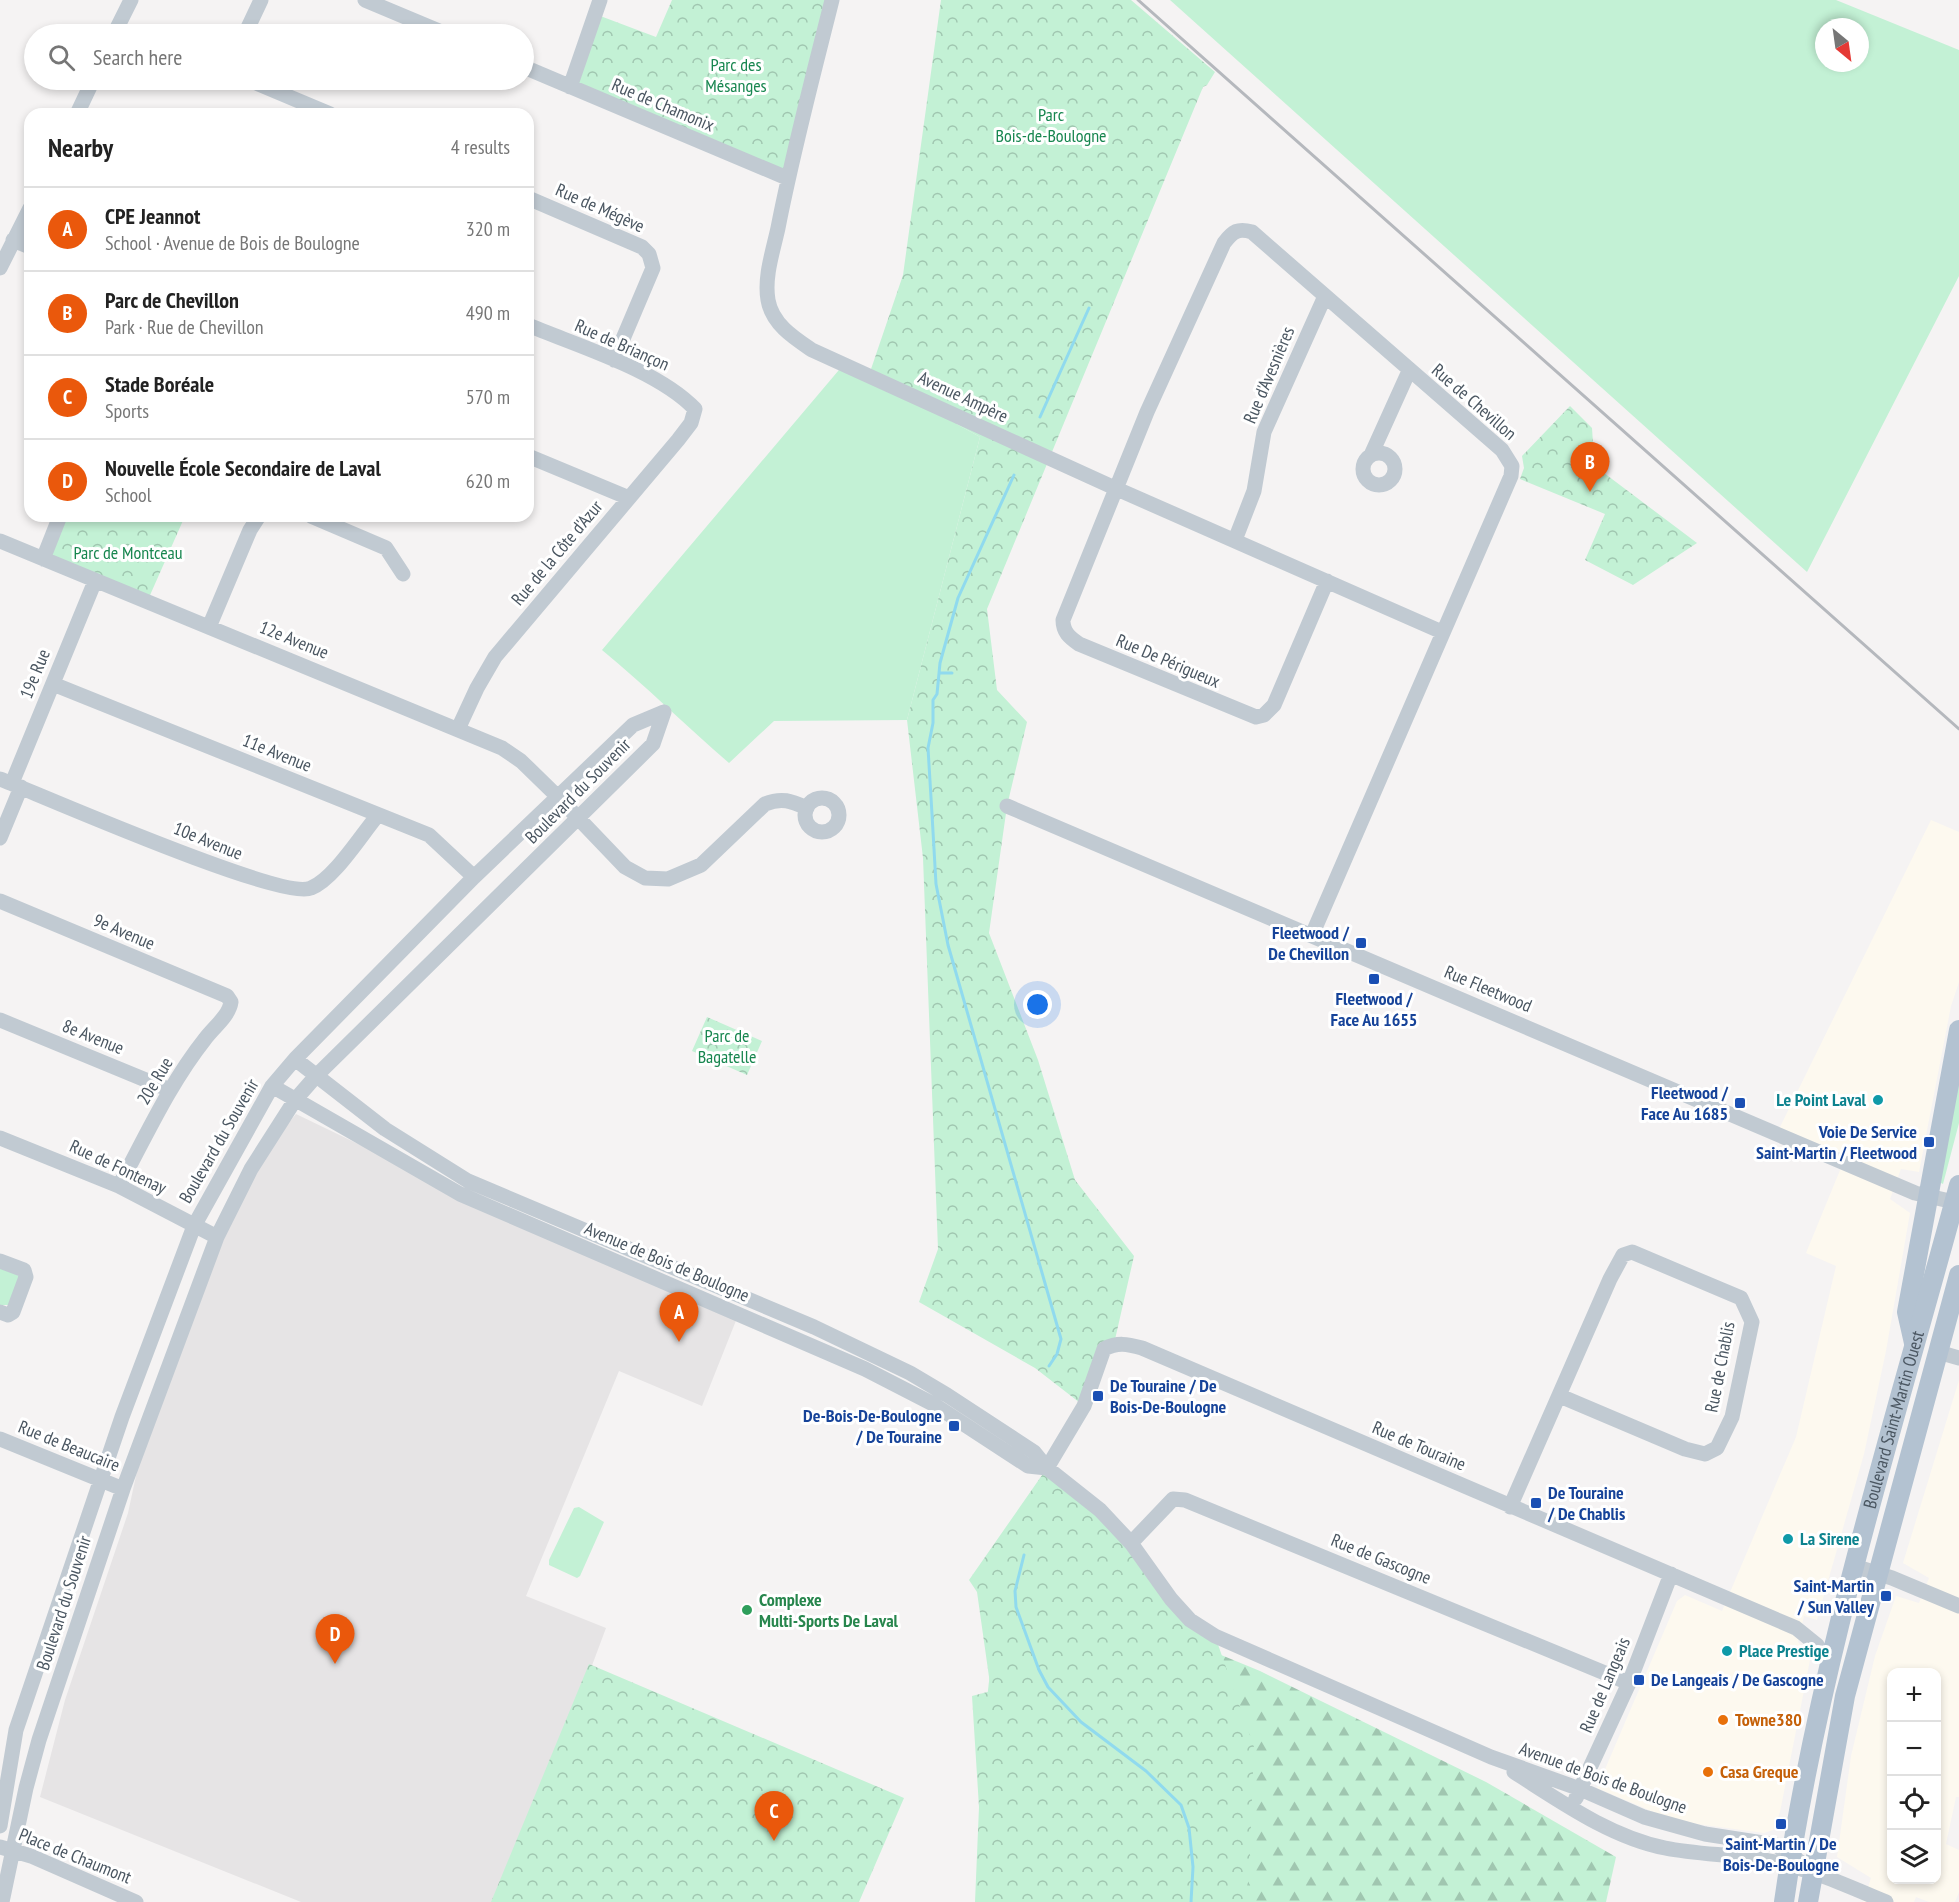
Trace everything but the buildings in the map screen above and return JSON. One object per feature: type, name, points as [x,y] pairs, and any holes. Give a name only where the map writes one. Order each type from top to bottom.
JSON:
[{"type":"main road","points":[[1914,1347],[1907,1312],[1959,1030]]},
{"type":"main road","name":"Boulevard Saint-Martin Ouest","points":[[1784,1902],[1828,1662],[1957,1193]]},
{"type":"main road","name":"Boulevard Saint-Martin Ouest","points":[[1808,1902],[1840,1716],[1959,1275]]},
{"type":"main road","points":[[1938,1352],[1959,1336]]},
{"type":"street","points":[[119,24],[131,0]]},
{"type":"street","points":[[250,24],[261,0]]},
{"type":"street","points":[[364,0],[422,24]]},
{"type":"street","points":[[570,87],[600,0]]},
{"type":"street","name":"Avenue Ampère","points":[[832,0],[788,178],[767,283],[768,302],[774,317],[790,336],[812,350],[1117,489],[1442,632]]},
{"type":"street","name":"Rue de Chamonix","points":[[534,71],[788,178]]},
{"type":"street","points":[[80,108],[88,90]]},
{"type":"street","points":[[273,90],[316,108]]},
{"type":"street","name":"Rue de Mégève","points":[[534,201],[642,247],[649,254],[653,268],[614,360]]},
{"type":"street","points":[[0,268],[24,219]]},
{"type":"street","name":"Rue de Chevillon","points":[[1117,489],[1147,412],[1224,243],[1232,232],[1242,229],[1252,232],[1502,450],[1512,466],[1511,476],[1312,934]]},
{"type":"street","points":[[13,240],[24,245]]},
{"type":"street","name":"Rue d'Avesnières","points":[[1235,540],[1254,491],[1264,432],[1325,296]]},
{"type":"street","name":"Rue de Briançon","points":[[534,327],[657,380],[684,397],[695,409]]},
{"type":"street","points":[[1371,455],[1409,371]]},
{"type":"street","name":"Rue de la Côte d'Azur","points":[[458,729],[477,688],[495,657],[691,423],[695,409]]},
{"type":"street","points":[[534,458],[629,498]]},
{"type":"street","name":"Rue De Périgueux","points":[[1117,489],[1063,620],[1066,635],[1079,644],[1256,717],[1264,715],[1274,705],[1327,581]]},
{"type":"street","points":[[43,559],[58,522]]},
{"type":"street","points":[[209,627],[255,522]]},
{"type":"street","points":[[325,522],[386,548],[403,574]]},
{"type":"street","name":"12e Avenue","points":[[0,542],[502,748],[521,761],[625,867],[645,878],[668,879],[701,865],[765,804],[785,799],[807,808]]},
{"type":"street","name":"19e Rue","points":[[0,838],[11,783],[95,580]]},
{"type":"street","name":"11e Avenue","points":[[53,684],[429,835],[474,877]]},
{"type":"street","name":"Boulevard du Souvenir","points":[[1,1815],[16,1730],[100,1479],[194,1226],[272,1086],[295,1059],[474,877],[633,725],[663,712],[653,744],[316,1076],[295,1100],[251,1169],[217,1237],[123,1489],[39,1740],[20,1814],[6,1849],[2,1902]]},
{"type":"street","name":"10e Avenue","points":[[11,783],[248,878],[301,891],[312,888],[328,876],[378,815]]},
{"type":"street","name":"Rue Fleetwood","points":[[1007,806],[1904,1188],[1927,1195],[1957,1193]]},
{"type":"street","name":"9e Avenue","points":[[0,901],[227,996],[231,1002]]},
{"type":"street","name":"20e Rue","points":[[119,1186],[170,1090],[204,1040],[230,1009],[231,1002]]},
{"type":"street","name":"8e Avenue","points":[[0,1020],[170,1090]]},
{"type":"street","name":"Avenue de Bois de Boulogne","points":[[295,1059],[385,1129],[468,1181],[814,1327],[910,1373],[1034,1452],[1047,1468],[1100,1510],[1131,1544],[1171,1599],[1190,1620],[1215,1636],[1491,1757],[1644,1817],[1705,1834],[1772,1844],[1790,1860],[1886,1902]]},
{"type":"street","name":"Avenue de Bois de Boulogne","points":[[272,1086],[468,1198],[865,1369],[933,1404],[1028,1466],[1047,1468]]},
{"type":"street","name":"Rue de Fontenay","points":[[0,1138],[119,1186],[217,1237]]},
{"type":"street","name":"Rue de Chablis","points":[[1510,1507],[1610,1279],[1623,1255],[1632,1252],[1741,1298],[1752,1322],[1732,1417],[1717,1448],[1705,1454],[1685,1449],[1560,1396]]},
{"type":"street","points":[[0,1261],[24,1270],[26,1277],[13,1312],[8,1316],[0,1312]]},
{"type":"street","name":"Rue de Touraine","points":[[1047,1468],[1084,1406],[1104,1349],[1114,1344],[1127,1344],[1142,1348],[1796,1628],[1815,1643],[1828,1662]]},
{"type":"street","points":[[1938,1352],[1959,1358]]},
{"type":"street","name":"Rue de Beaucaire","points":[[0,1440],[123,1489]]},
{"type":"street","name":"Rue de Gascogne","points":[[1131,1544],[1173,1499],[1185,1500],[1629,1683]]},
{"type":"street","points":[[1854,1566],[1959,1606]]},
{"type":"street","name":"Rue de Langeais","points":[[1572,1809],[1629,1683],[1671,1574]]},
{"type":"street","name":"Avenue de Bois de Boulogne","points":[[1491,1757],[1572,1809],[1624,1834],[1664,1848],[1790,1860]]},
{"type":"street","points":[[1,1815],[20,1814]]},
{"type":"street","name":"Place de Chaumont","points":[[6,1849],[136,1902]]},
{"type":"shaded area","points":[[1931,820],[1959,832],[1959,982],[1951,1006],[1919,1172],[1901,1169],[1890,1199],[1910,1213],[1886,1351],[1864,1454],[1817,1620],[1804,1616],[1798,1642],[1811,1655],[1780,1812],[1773,1830],[1764,1833],[1697,1824],[1663,1816],[1597,1788],[1677,1601],[1685,1595],[1722,1611],[1796,1437],[1836,1266],[1806,1253],[1845,1158],[1779,1129]]},
{"type":"shaded area","points":[[296,1114],[493,1209],[739,1313],[702,1406],[619,1371],[526,1596],[606,1628],[575,1711],[493,1902],[301,1902],[40,1797],[65,1700],[128,1513],[142,1448],[251,1169]]},
{"type":"shaded area","points":[[1959,1380],[1959,1797],[1956,1797],[1946,1844],[1959,1850],[1959,1892],[1955,1902],[1929,1902],[1916,1897],[1914,1902],[1863,1902],[1871,1878],[1837,1857],[1851,1756],[1875,1656],[1896,1596],[1919,1603],[1929,1578],[1903,1563]]},
{"type":"green space","name":"Parc des Mésanges","points":[[672,0],[832,0],[787,178],[570,87],[595,14],[656,37]]},
{"type":"green space","name":"Parc Bois-de-Boulogne","points":[[941,0],[1131,0],[1215,72],[1207,85],[1203,87],[987,609],[997,690],[1027,722],[1007,806],[989,933],[1038,1060],[1075,1180],[1134,1256],[1114,1344],[1084,1406],[1035,1368],[919,1302],[938,1249],[923,858],[907,720],[980,437],[869,375],[903,275]]},
{"type":"green space","points":[[1170,0],[1836,0],[1959,50],[1959,276],[1807,572]]},
{"type":"green space","points":[[844,364],[869,375],[980,437],[907,720],[774,721],[729,763],[602,650]]},
{"type":"green space","points":[[1570,406],[1592,428],[1594,459],[1604,473],[1697,543],[1633,585],[1585,560],[1605,514],[1520,479],[1524,468],[1522,456]]},
{"type":"green space","name":"Parc de Montceau","points":[[58,522],[182,522],[147,602],[43,559]]},
{"type":"green space","name":"Parc de Bagatelle","points":[[707,1017],[762,1041],[747,1075],[692,1051]]},
{"type":"green space","points":[[1959,1077],[1959,1123],[1943,1184],[1939,1182]]},
{"type":"green space","points":[[0,1266],[21,1277],[10,1305],[0,1305]]},
{"type":"green space","points":[[1047,1468],[1100,1510],[1151,1572],[1215,1636],[1254,1747],[1248,1902],[975,1902],[979,1807],[972,1696],[991,1691],[977,1592],[969,1580]]},
{"type":"green space","points":[[579,1507],[604,1522],[580,1576],[577,1578],[549,1565],[549,1560],[574,1508]]},
{"type":"green space","points":[[1000,1585],[1175,1636],[1260,1671],[1486,1782],[1616,1857],[1606,1902],[1195,1902],[983,1734]]},
{"type":"green space","points":[[589,1664],[904,1798],[859,1902],[491,1902]]},
{"type":"waterway","points":[[1040,417],[1089,308]]},
{"type":"waterway","points":[[1014,475],[958,598],[940,663],[928,748],[936,884],[948,945],[1061,1339],[1057,1354],[1049,1366]]},
{"type":"waterway","points":[[939,673],[952,673]]},
{"type":"waterway","points":[[1024,1555],[1015,1591],[1016,1607],[1039,1670],[1048,1687],[1081,1722],[1146,1771],[1181,1805],[1189,1828],[1193,1867],[1191,1902]]},
{"type":"railway","points":[[1138,0],[1959,729]]},
{"type":"place","name":"Parc de Chevillon","points":[[1590,492]]},
{"type":"place","name":"Fleetwood / De Chevillon","points":[[1361,943]]},
{"type":"place","name":"Fleetwood / Face Au 1655","points":[[1374,979]]},
{"type":"place","name":"Le Point Laval","points":[[1878,1100]]},
{"type":"place","name":"Fleetwood / Face Au 1685","points":[[1740,1103]]},
{"type":"place","name":"Voie De Service Saint-Martin / Fleetwood","points":[[1929,1142]]},
{"type":"place","name":"CPE Jeannot","points":[[679,1342]]},
{"type":"place","name":"De Touraine / De Bois-De-Boulogne","points":[[1098,1396]]},
{"type":"place","name":"De-Bois-De-Boulogne / De Touraine","points":[[954,1426]]},
{"type":"place","name":"De Touraine / De Chablis","points":[[1536,1503]]},
{"type":"place","name":"La Sirene","points":[[1788,1539]]},
{"type":"place","name":"Saint-Martin / Sun Valley","points":[[1886,1596]]},
{"type":"place","name":"Complexe Multi-Sports De Laval","points":[[747,1610]]},
{"type":"place","name":"Place Prestige","points":[[1727,1651]]},
{"type":"place","name":"Nouvelle École Secondaire de Laval","points":[[335,1664]]},
{"type":"place","name":"De Langeais / De Gascogne","points":[[1639,1680]]},
{"type":"place","name":"Towne380","points":[[1723,1720]]},
{"type":"place","name":"Casa Greque","points":[[1708,1772]]},
{"type":"place","name":"Saint-Martin / De Bois-De-Boulogne","points":[[1781,1824]]},
{"type":"place","name":"Stade Boréale","points":[[774,1841]]}]
